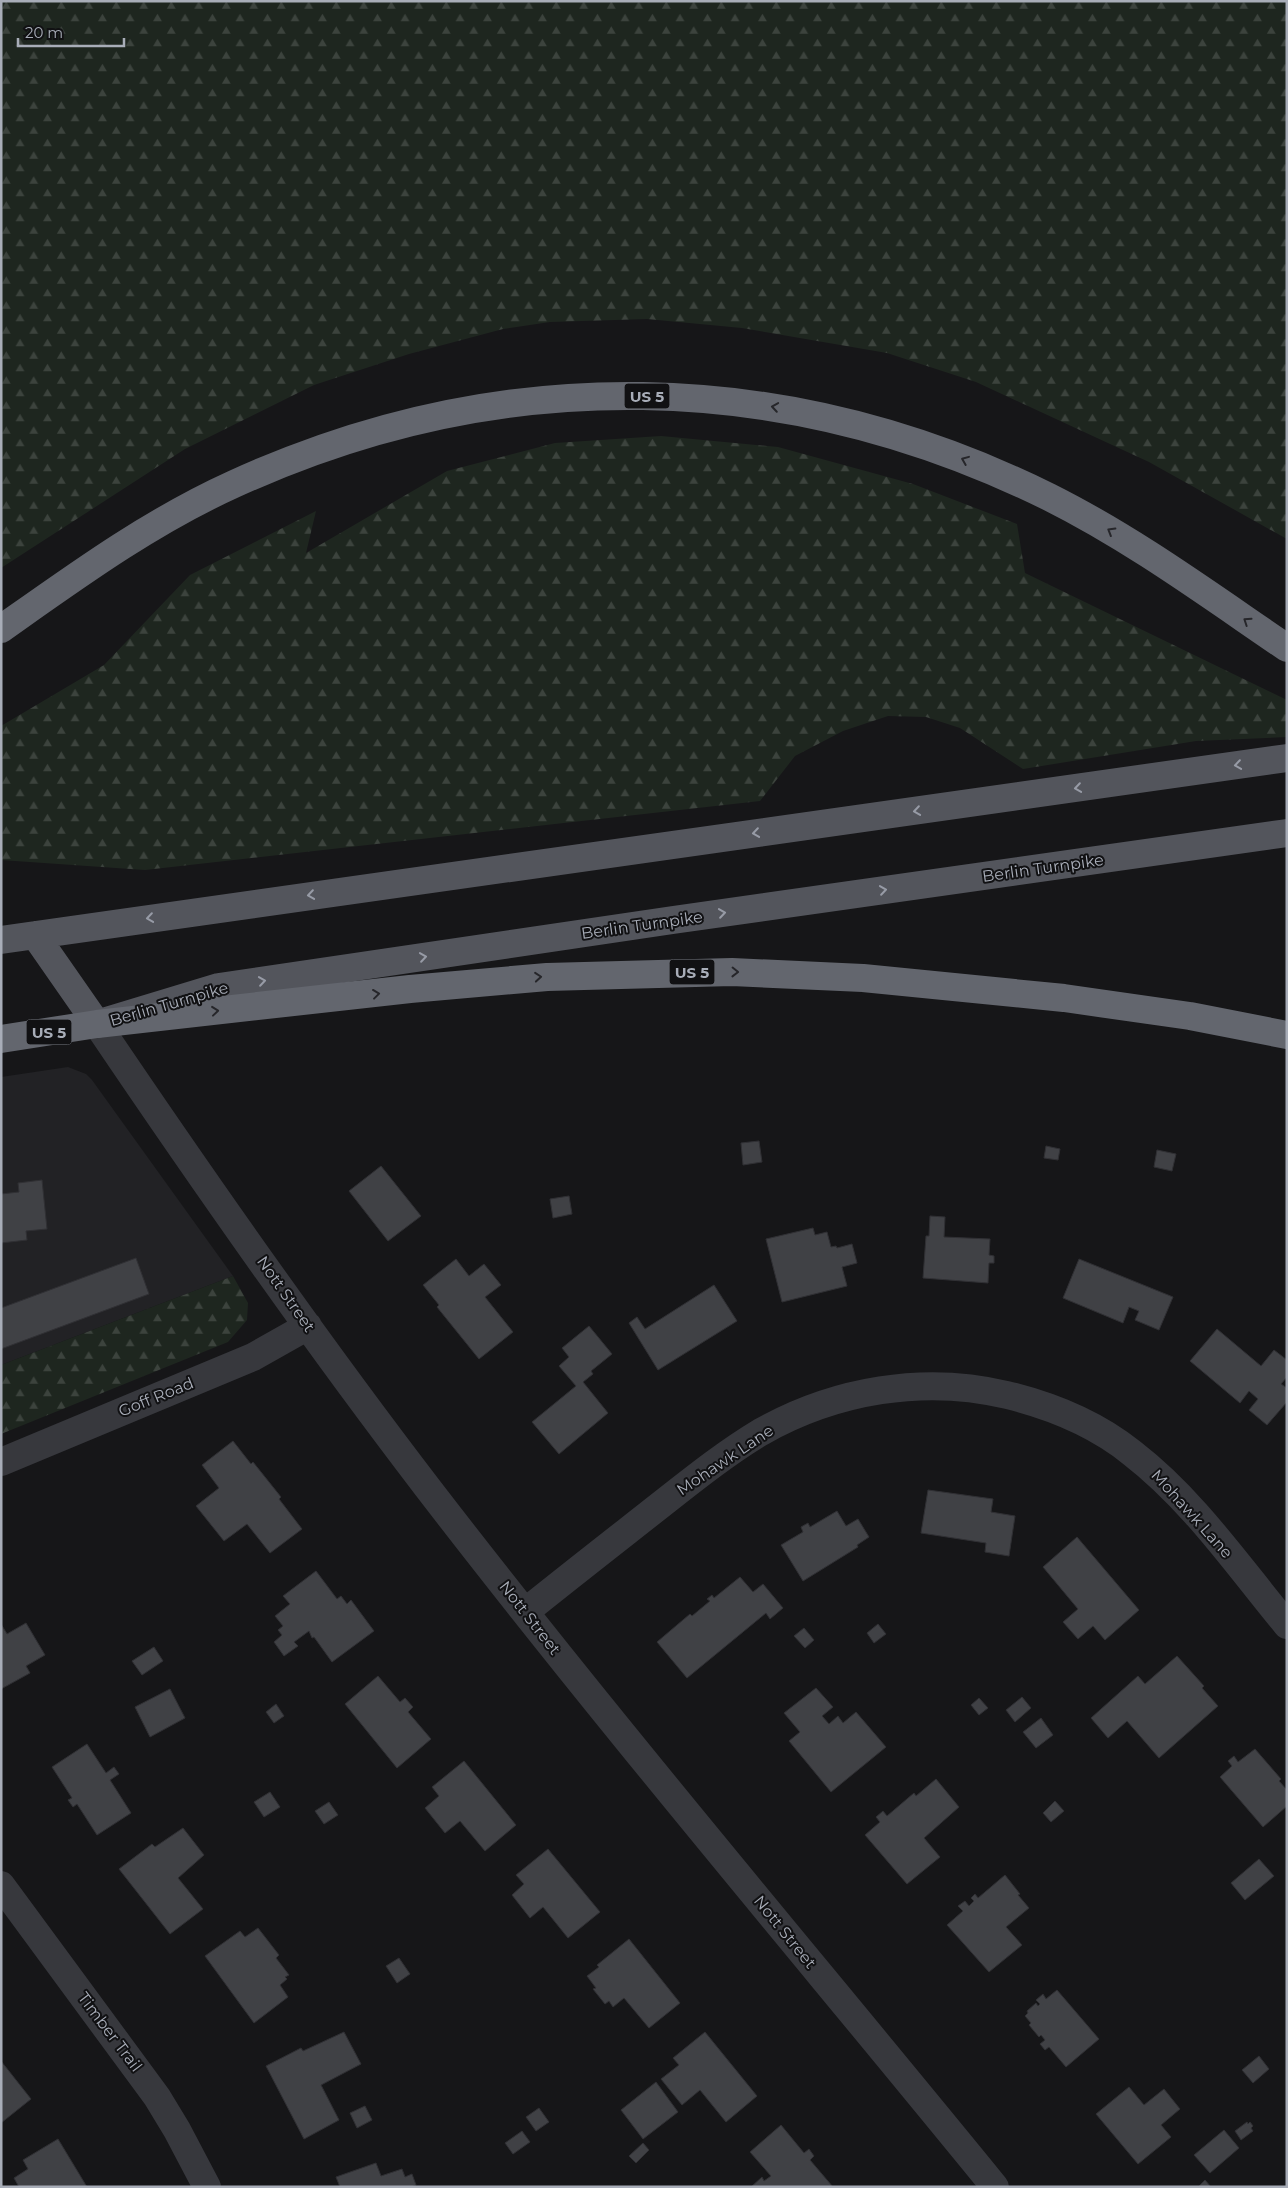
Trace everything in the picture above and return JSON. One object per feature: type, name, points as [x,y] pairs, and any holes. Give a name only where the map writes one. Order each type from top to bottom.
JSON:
[{"type":"highway","name":"US 5","points":[[1,629],[110,553],[175,514],[232,485],[292,459],[352,438],[415,420],[480,407],[608,396],[675,396],[740,401],[805,412],[877,429],[933,447],[990,470],[1051,498],[1108,529],[1161,562],[1287,648]]},
{"type":"highway","name":"US 5","points":[[96,1024],[410,989],[547,977],[732,972],[863,978],[1064,998],[1190,1016],[1287,1035]]},
{"type":"highway","name":"Berlin Turnpike","points":[[1,1039],[96,1024]]},
{"type":"main road","points":[[1,940],[1287,758]]},
{"type":"main road","name":"Berlin Turnpike","points":[[96,1024],[219,987],[683,918],[1287,833]]},
{"type":"main road","points":[[35,934],[96,1024]]},
{"type":"street","name":"Nott Street","points":[[96,1024],[152,1107],[308,1326],[422,1481],[650,1768],[995,2187]]},
{"type":"street","name":"Goff Road","points":[[1,1462],[253,1357],[308,1326]]},
{"type":"street","name":"Mohawk Lane","points":[[525,1612],[681,1488],[724,1456],[763,1431],[801,1413],[856,1395],[898,1387],[932,1385],[986,1390],[1041,1404],[1075,1418],[1130,1451],[1162,1477],[1191,1508],[1287,1625]]},
{"type":"street","name":"Timber Trail","points":[[1,1885],[157,2096],[207,2187]]},
{"type":"shaded area","points":[[68,1067],[86,1074],[92,1080],[233,1276],[1,1365],[1,1077]]},
{"type":"green space","points":[[1,1],[1287,1],[1287,539],[1149,462],[976,382],[887,353],[742,328],[647,319],[550,322],[503,329],[409,354],[314,385],[185,449],[1,568]]},
{"type":"green space","points":[[661,436],[778,447],[913,484],[1017,524],[1025,573],[1287,700],[1287,737],[1196,741],[1023,769],[960,728],[926,717],[888,716],[843,731],[795,756],[760,801],[145,870],[1,860],[1,726],[104,665],[190,575],[316,511],[306,553],[447,471],[555,443]]},
{"type":"green space","points":[[233,1276],[248,1303],[247,1320],[228,1342],[1,1434],[1,1365]]},
{"type":"building","points":[[759,1141],[762,1162],[743,1165],[741,1143]]},
{"type":"building","points":[[1046,1146],[1060,1149],[1058,1160],[1044,1158]]},
{"type":"building","points":[[1157,1150],[1176,1154],[1172,1171],[1154,1167]]},
{"type":"building","points":[[381,1166],[421,1216],[388,1241],[349,1191]]},
{"type":"building","points":[[42,1180],[47,1229],[26,1231],[27,1240],[1,1243],[1,1194],[19,1192],[18,1183]]},
{"type":"building","points":[[569,1196],[572,1214],[553,1218],[550,1199]]},
{"type":"building","points":[[930,1216],[945,1217],[944,1237],[990,1239],[989,1255],[994,1256],[994,1263],[989,1263],[988,1283],[923,1278],[926,1236],[929,1236]]},
{"type":"building","points":[[813,1228],[815,1235],[827,1232],[831,1247],[836,1246],[837,1248],[852,1244],[857,1263],[842,1267],[847,1286],[782,1302],[766,1239]]},
{"type":"building","points":[[136,1258],[149,1294],[1,1349],[1,1308]]},
{"type":"building","points":[[456,1259],[469,1276],[484,1264],[501,1285],[485,1297],[513,1332],[479,1359],[437,1307],[439,1305],[423,1285]]},
{"type":"building","points":[[1079,1259],[1173,1297],[1159,1330],[1135,1320],[1139,1311],[1129,1307],[1123,1323],[1063,1298]]},
{"type":"building","points":[[714,1285],[737,1321],[658,1370],[629,1323],[637,1317],[645,1329]]},
{"type":"building","points":[[589,1326],[612,1354],[591,1371],[593,1374],[583,1382],[608,1413],[559,1454],[532,1422],[576,1386],[559,1366],[569,1357],[562,1348]]},
{"type":"building","points":[[1217,1329],[1261,1366],[1274,1350],[1287,1360],[1287,1377],[1281,1384],[1287,1388],[1287,1402],[1267,1425],[1249,1410],[1258,1399],[1249,1391],[1240,1403],[1190,1361]]},
{"type":"building","points":[[233,1441],[251,1464],[253,1462],[281,1497],[279,1499],[302,1529],[270,1553],[247,1524],[224,1541],[196,1506],[219,1488],[202,1465]]},
{"type":"building","points":[[928,1490],[993,1499],[991,1512],[1015,1516],[1009,1556],[985,1552],[986,1543],[921,1533]]},
{"type":"building","points":[[837,1511],[846,1526],[858,1519],[869,1537],[857,1545],[858,1547],[803,1581],[781,1545],[803,1532],[801,1527],[808,1523],[810,1527]]},
{"type":"building","points":[[1077,1537],[1139,1610],[1105,1640],[1093,1626],[1078,1639],[1063,1622],[1078,1609],[1043,1567]]},
{"type":"building","points":[[316,1571],[337,1599],[341,1596],[347,1604],[351,1600],[374,1631],[332,1662],[314,1637],[312,1638],[309,1631],[294,1642],[298,1646],[284,1656],[274,1642],[282,1635],[278,1630],[283,1626],[275,1616],[290,1604],[283,1596]]},
{"type":"building","points":[[740,1577],[753,1592],[763,1584],[783,1608],[770,1619],[766,1613],[687,1678],[657,1642],[690,1614],[692,1616],[710,1601],[707,1599],[712,1595],[714,1598]]},
{"type":"building","points":[[26,1623],[45,1655],[26,1666],[30,1673],[1,1689],[1,1624],[7,1634]]},
{"type":"building","points":[[878,1624],[886,1634],[874,1643],[867,1633]]},
{"type":"building","points":[[804,1628],[814,1640],[805,1648],[794,1636]]},
{"type":"building","points":[[154,1647],[163,1661],[142,1675],[132,1661]]},
{"type":"building","points":[[1177,1656],[1204,1686],[1202,1688],[1218,1706],[1159,1758],[1127,1721],[1108,1738],[1091,1718],[1138,1676],[1145,1684]]},
{"type":"building","points":[[378,1676],[400,1702],[405,1698],[413,1707],[408,1712],[431,1739],[397,1768],[345,1704]]},
{"type":"building","points":[[816,1688],[833,1707],[822,1716],[829,1724],[838,1716],[843,1723],[856,1712],[886,1747],[831,1792],[789,1741],[800,1732],[784,1713]]},
{"type":"building","points":[[170,1689],[185,1718],[150,1737],[135,1707]]},
{"type":"building","points":[[1022,1697],[1031,1708],[1015,1722],[1006,1710]]},
{"type":"building","points":[[979,1698],[988,1708],[979,1715],[971,1705]]},
{"type":"building","points":[[276,1704],[284,1716],[274,1723],[266,1712]]},
{"type":"building","points":[[1041,1718],[1053,1735],[1036,1748],[1023,1732]]},
{"type":"building","points":[[87,1744],[106,1773],[114,1767],[119,1774],[110,1780],[131,1813],[97,1835],[77,1804],[73,1807],[68,1800],[72,1798],[52,1767]]},
{"type":"building","points":[[1255,1749],[1281,1779],[1279,1781],[1287,1790],[1287,1806],[1263,1827],[1220,1777],[1232,1766],[1228,1761],[1234,1756],[1238,1762]]},
{"type":"building","points":[[464,1761],[516,1825],[485,1851],[460,1821],[445,1833],[425,1808],[439,1796],[432,1787]]},
{"type":"building","points":[[936,1779],[959,1807],[924,1838],[940,1857],[907,1884],[865,1835],[880,1822],[876,1817],[883,1811],[887,1816],[914,1793],[916,1796]]},
{"type":"building","points":[[270,1792],[280,1807],[264,1817],[254,1802]]},
{"type":"building","points":[[1055,1801],[1064,1811],[1051,1822],[1043,1813]]},
{"type":"building","points":[[329,1802],[338,1815],[324,1824],[315,1811]]},
{"type":"building","points":[[183,1828],[204,1855],[178,1878],[203,1909],[170,1934],[119,1869],[152,1844],[155,1847]]},
{"type":"building","points":[[548,1849],[600,1912],[568,1938],[543,1907],[530,1918],[512,1895],[524,1884],[516,1875]]},
{"type":"building","points":[[1259,1859],[1274,1876],[1245,1900],[1231,1883]]},
{"type":"building","points":[[1005,1875],[1029,1908],[1006,1927],[1022,1945],[989,1972],[947,1925],[963,1911],[958,1906],[965,1901],[969,1906],[974,1901],[971,1898],[975,1894],[978,1898]]},
{"type":"building","points":[[258,1928],[279,1955],[276,1958],[289,1975],[285,1977],[287,1979],[280,1985],[288,1997],[254,2023],[205,1956],[240,1931],[245,1937]]},
{"type":"building","points":[[629,1939],[680,2003],[649,2028],[624,1998],[613,2007],[609,2001],[605,2004],[593,1989],[596,1988],[587,1976],[599,1967],[597,1965]]},
{"type":"building","points":[[399,1958],[410,1974],[397,1983],[386,1966]]},
{"type":"building","points":[[1057,1990],[1099,2039],[1066,2067],[1049,2047],[1045,2050],[1040,2044],[1045,2040],[1041,2035],[1039,2037],[1029,2025],[1031,2023],[1025,2016],[1028,2013],[1027,2011],[1036,2003],[1038,2006],[1040,2004],[1036,2000],[1043,1994],[1046,1999]]},
{"type":"building","points":[[344,2032],[361,2064],[321,2085],[339,2120],[304,2139],[266,2066],[301,2048],[303,2051]]},
{"type":"building","points":[[705,2032],[757,2096],[726,2122],[700,2090],[682,2105],[661,2079],[679,2065],[673,2058]]},
{"type":"building","points":[[1259,2056],[1269,2069],[1253,2083],[1242,2070]]},
{"type":"building","points":[[1,2061],[31,2099],[1,2123]]},
{"type":"building","points":[[656,2082],[678,2112],[643,2139],[621,2110]]},
{"type":"building","points":[[1129,2087],[1144,2105],[1164,2089],[1180,2109],[1161,2125],[1171,2137],[1138,2164],[1096,2114]]},
{"type":"building","points":[[365,2106],[372,2120],[357,2128],[350,2113]]},
{"type":"building","points":[[539,2108],[549,2122],[536,2131],[526,2117]]},
{"type":"building","points":[[1247,2122],[1248,2124],[1250,2122],[1253,2126],[1251,2128],[1253,2131],[1241,2140],[1235,2131]]},
{"type":"building","points":[[781,2125],[804,2153],[809,2149],[814,2156],[810,2160],[833,2187],[751,2187],[762,2177],[764,2181],[771,2176],[750,2152]]},
{"type":"building","points":[[1224,2130],[1239,2148],[1210,2173],[1194,2155]]},
{"type":"building","points":[[522,2131],[530,2142],[513,2154],[505,2143]]},
{"type":"building","points":[[58,2139],[87,2187],[19,2187],[14,2178],[28,2169],[23,2160]]},
{"type":"building","points":[[643,2143],[649,2150],[636,2163],[629,2156]]},
{"type":"building","points":[[376,2163],[381,2176],[402,2169],[405,2177],[412,2174],[416,2185],[411,2187],[340,2187],[336,2177]]},
{"type":"building","points":[[1205,2180],[1211,2187],[1198,2187]]}]
